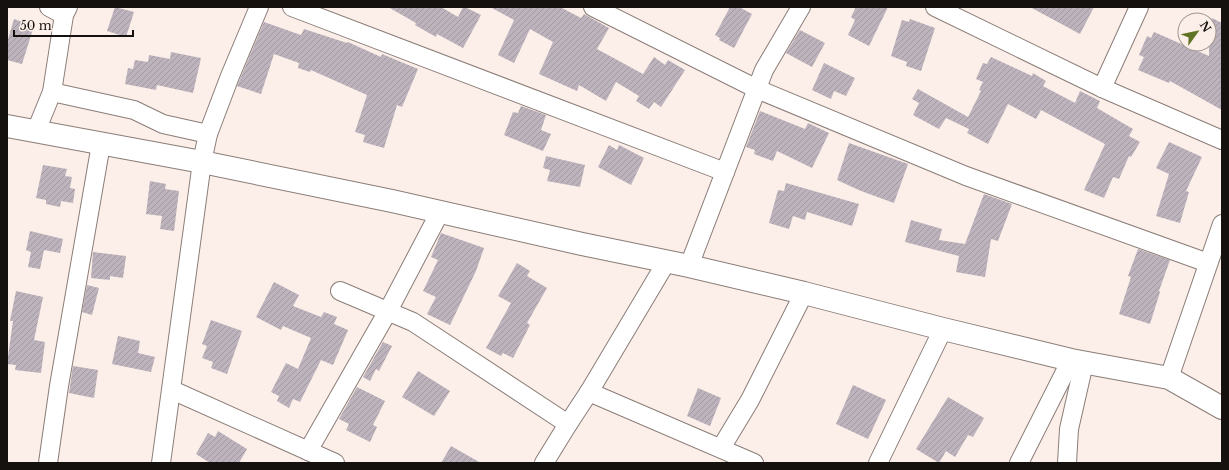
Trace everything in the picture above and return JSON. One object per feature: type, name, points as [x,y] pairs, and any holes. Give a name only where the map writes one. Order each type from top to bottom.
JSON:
[{"type":"street","points":[[161,463],[202,162],[208,134],[259,7]]},
{"type":"street","points":[[292,7],[725,172]]},
{"type":"street","points":[[592,7],[756,89],[966,176],[1208,263]]},
{"type":"street","points":[[689,266],[764,70],[801,7]]},
{"type":"street","points":[[935,7],[1102,88],[1222,140]]},
{"type":"street","points":[[1102,88],[1139,7]]},
{"type":"street","points":[[36,131],[52,92],[60,10]]},
{"type":"street","points":[[52,92],[134,110],[163,124],[208,134]]},
{"type":"street","points":[[7,126],[202,162],[689,266],[1078,361],[1169,378],[1222,408]]},
{"type":"street","points":[[48,463],[59,386],[101,144]]},
{"type":"street","points":[[308,451],[388,311],[440,212]]},
{"type":"street","points":[[1169,378],[1222,224]]},
{"type":"street","points":[[544,463],[589,392],[667,261]]},
{"type":"street","points":[[340,291],[413,322],[568,424]]},
{"type":"street","points":[[721,448],[750,400],[804,293]]},
{"type":"street","points":[[878,463],[943,329]]},
{"type":"street","points":[[1019,463],[1078,361]]},
{"type":"street","points":[[1067,463],[1069,429],[1078,361]]},
{"type":"street","points":[[172,390],[335,463]]},
{"type":"street","points":[[589,392],[754,463]]},
{"type":"building","points":[[115,7],[134,12],[126,37],[107,31]]},
{"type":"building","points":[[388,7],[441,7],[458,17],[463,7],[465,7],[481,15],[463,48],[437,34],[436,37],[415,25],[416,23]]},
{"type":"building","points":[[490,7],[560,7],[581,18],[584,14],[609,28],[597,49],[643,74],[654,57],[665,65],[668,60],[685,70],[661,107],[654,102],[649,109],[636,101],[639,96],[616,82],[606,101],[579,85],[577,91],[539,74],[553,42],[530,29],[514,63],[498,55],[514,20]]},
{"type":"building","points":[[730,7],[739,7],[752,14],[734,48],[719,40],[720,38],[715,35]]},
{"type":"building","points":[[856,7],[888,7],[869,46],[848,35],[855,20],[851,17]]},
{"type":"building","points":[[1030,7],[1094,7],[1080,34]]},
{"type":"building","points":[[14,19],[34,26],[22,64],[7,60],[7,43]]},
{"type":"building","points":[[910,19],[935,28],[921,71],[906,66],[907,62],[891,56],[902,20],[909,22]]},
{"type":"building","points":[[1217,20],[1222,23],[1222,110],[1170,81],[1169,83],[1138,70],[1144,57],[1139,55],[1147,36],[1151,38],[1154,32],[1177,42],[1177,52],[1200,52],[1209,56],[1209,52],[1217,52]]},
{"type":"building","points":[[264,22],[301,35],[304,29],[347,43],[348,42],[381,57],[382,54],[418,69],[402,107],[397,105],[384,148],[363,142],[365,135],[355,132],[367,95],[311,70],[310,72],[298,68],[299,63],[274,54],[261,94],[237,86]]},
{"type":"building","points":[[800,30],[825,43],[812,67],[786,53]]},
{"type":"building","points":[[171,52],[201,58],[193,93],[157,85],[156,90],[125,84],[128,68],[133,69],[135,60],[148,62],[149,55],[170,59]]},
{"type":"building","points":[[991,57],[1032,76],[1033,73],[1046,81],[1043,86],[1075,103],[1080,91],[1100,101],[1097,108],[1133,129],[1129,136],[1140,142],[1131,157],[1129,156],[1119,179],[1113,177],[1104,198],[1084,190],[1105,144],[1041,110],[1036,119],[1008,104],[988,144],[967,133],[969,129],[946,118],[939,129],[913,115],[919,103],[912,99],[918,89],[968,117],[981,91],[979,90],[983,82],[976,79],[983,63],[987,64]]},
{"type":"building","points":[[824,63],[855,78],[846,96],[834,91],[831,99],[812,90]]},
{"type":"building","points":[[521,106],[546,115],[541,130],[551,134],[543,151],[504,135],[513,112],[518,113]]},
{"type":"building","points":[[760,111],[805,129],[808,123],[829,133],[812,168],[777,151],[773,161],[754,154],[755,150],[746,147]]},
{"type":"building","points":[[1169,142],[1202,157],[1186,191],[1189,192],[1180,223],[1156,216],[1169,174],[1156,168]]},
{"type":"building","points":[[849,143],[908,164],[894,203],[861,191],[837,180]]},
{"type":"building","points":[[609,145],[617,150],[619,145],[644,158],[631,185],[598,167]]},
{"type":"building","points":[[546,156],[585,165],[580,187],[547,181],[550,170],[543,168]]},
{"type":"building","points":[[43,165],[67,169],[65,176],[72,177],[70,188],[75,189],[73,203],[61,201],[60,207],[46,204],[46,200],[36,198]]},
{"type":"building","points":[[150,181],[166,184],[165,189],[179,191],[174,231],[160,229],[162,216],[146,214]]},
{"type":"building","points":[[786,183],[859,204],[852,226],[807,212],[805,220],[793,216],[789,229],[769,223],[778,190],[784,191]]},
{"type":"building","points":[[984,194],[1012,204],[998,241],[991,239],[985,277],[956,272],[959,256],[905,242],[911,220],[942,229],[939,240],[965,244]]},
{"type":"building","points":[[30,231],[63,239],[60,253],[44,250],[40,269],[28,267],[31,252],[26,250]]},
{"type":"building","points":[[441,233],[484,248],[476,271],[450,325],[427,314],[436,297],[423,291],[438,260],[431,257]]},
{"type":"building","points":[[1138,249],[1170,260],[1159,291],[1160,292],[1150,324],[1119,314],[1131,277],[1128,276]]},
{"type":"building","points":[[93,252],[126,256],[123,278],[110,276],[110,280],[91,278]]},
{"type":"building","points":[[517,263],[530,271],[527,276],[547,288],[527,323],[530,325],[513,358],[503,353],[501,356],[486,348],[511,303],[498,296]]},
{"type":"building","points":[[274,282],[299,295],[293,306],[321,317],[324,312],[337,317],[334,324],[348,330],[333,365],[321,360],[300,402],[293,399],[289,408],[277,401],[279,396],[271,392],[286,363],[298,369],[311,338],[283,326],[281,330],[256,317]]},
{"type":"building","points":[[87,285],[99,288],[92,315],[82,312]]},
{"type":"building","points":[[16,291],[43,297],[34,340],[45,342],[41,373],[15,370],[16,365],[7,364],[13,321],[10,321]]},
{"type":"building","points":[[211,320],[242,331],[227,374],[211,368],[213,362],[202,358],[207,346],[202,344]]},
{"type":"building","points":[[118,336],[140,341],[138,353],[155,357],[151,372],[112,364]]},
{"type":"building","points":[[383,342],[392,346],[379,371],[376,369],[370,381],[363,377]]},
{"type":"building","points":[[73,366],[98,370],[94,398],[69,393]]},
{"type":"building","points":[[418,371],[450,391],[434,416],[402,397]]},
{"type":"building","points":[[853,385],[886,400],[868,439],[836,424]]},
{"type":"building","points":[[357,387],[385,401],[373,425],[377,427],[370,442],[346,430],[349,424],[339,419]]},
{"type":"building","points":[[698,388],[721,398],[710,426],[687,416]]},
{"type":"building","points":[[948,397],[984,418],[973,437],[968,435],[955,457],[946,451],[939,463],[916,449]]},
{"type":"building","points":[[218,431],[247,449],[239,463],[210,463],[196,454],[208,433],[215,437]]},
{"type":"building","points":[[451,446],[481,463],[441,463]]}]
